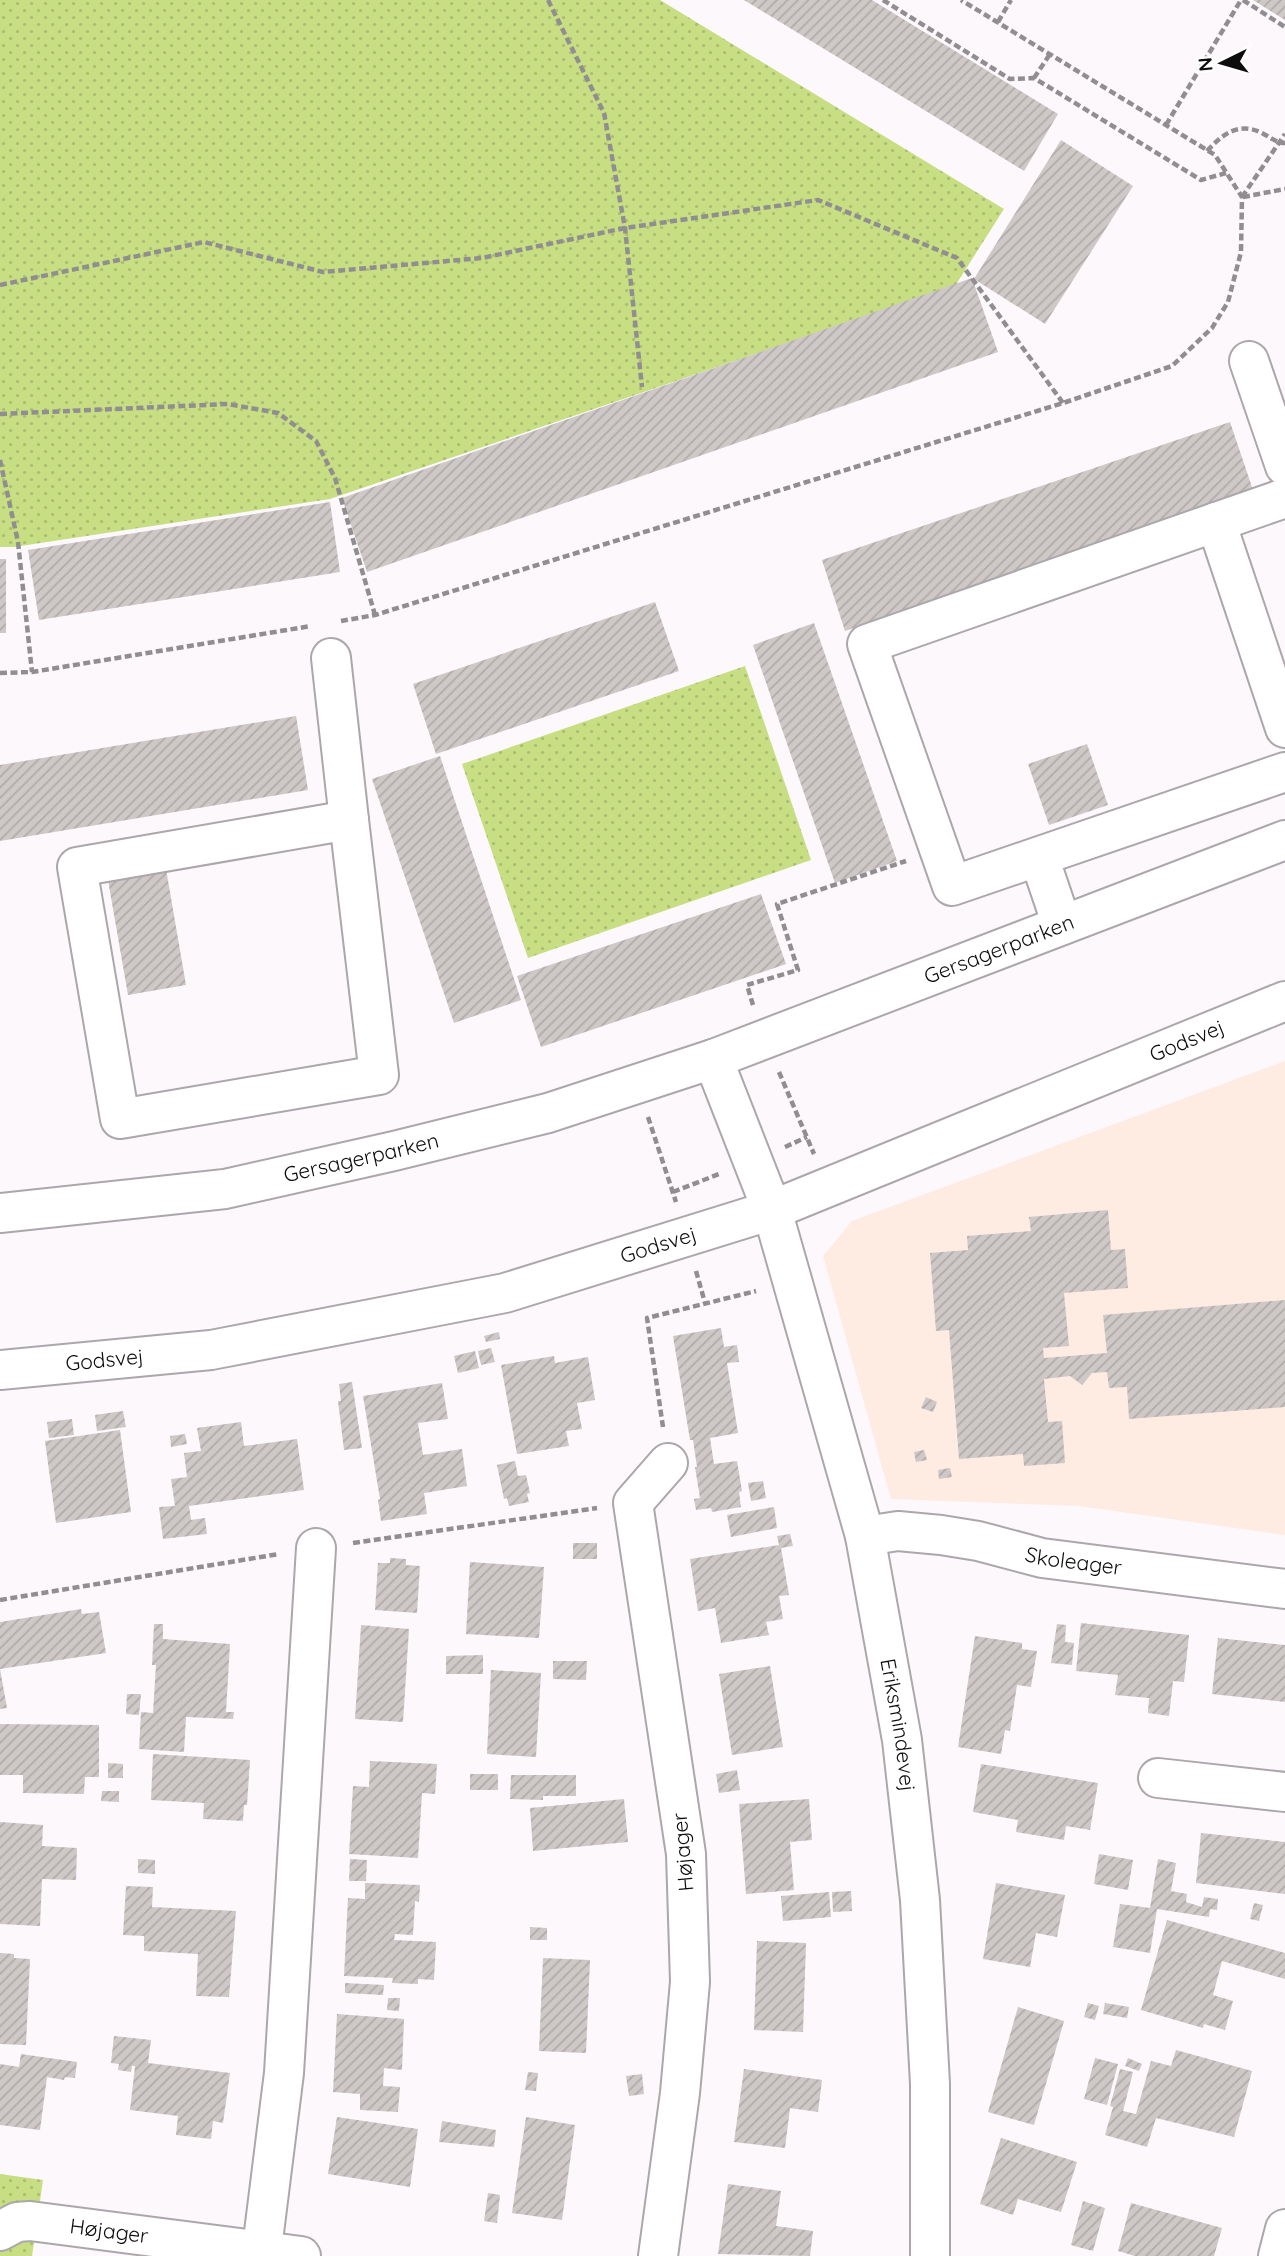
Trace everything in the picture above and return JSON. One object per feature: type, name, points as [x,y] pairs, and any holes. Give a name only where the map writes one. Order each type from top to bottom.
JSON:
[{"type":"street","points":[[1249,361],[1285,466]]},
{"type":"street","points":[[1285,498],[867,644],[952,886],[1285,772]]},
{"type":"street","points":[[1216,522],[1285,728]]},
{"type":"street","points":[[321,641],[349,820],[379,1074],[120,1119],[77,867],[349,820]]},
{"type":"street","name":"Gersagerparken","points":[[0,1213],[225,1189],[548,1113],[713,1059],[1285,840]]},
{"type":"street","points":[[1039,857],[1062,925]]},
{"type":"street","name":"Godsvej","points":[[0,1370],[211,1350],[505,1293],[772,1210],[1285,1001]]},
{"type":"street","points":[[713,1059],[772,1210]]},
{"type":"street","name":"Eriksmindevej","points":[[772,1210],[864,1536],[902,1740],[920,1900],[930,2084],[930,2256]]},
{"type":"street","name":"Højager","points":[[658,2256],[680,2093],[690,1982],[687,1880],[686,1854],[633,1503],[668,1462]]},
{"type":"street","name":"Skoleager","points":[[864,1536],[898,1531],[941,1535],[978,1541],[1042,1558],[1285,1589]]},
{"type":"street","points":[[262,2253],[284,2073],[316,1548]]},
{"type":"street","points":[[1158,1778],[1285,1793]]},
{"type":"street","name":"Højager","points":[[0,2231],[17,2221],[30,2221],[301,2256]]},
{"type":"street","points":[[1278,2256],[1285,2229]]},
{"type":"path","points":[[548,0],[604,113],[625,228],[642,387]]},
{"type":"path","points":[[883,0],[1010,79],[1034,78],[1201,180],[1226,173]]},
{"type":"path","points":[[339,621],[375,615],[1063,403],[1172,366],[1212,328],[1228,302],[1241,252],[1242,197],[1215,155],[961,0]]},
{"type":"path","points":[[998,22],[1011,0]]},
{"type":"path","points":[[1166,125],[1242,0],[1285,27]]},
{"type":"path","points":[[1034,78],[1050,54]]},
{"type":"path","points":[[1207,151],[1225,133],[1243,128],[1259,131],[1282,143]]},
{"type":"path","points":[[1242,197],[1282,143],[1285,134]]},
{"type":"path","points":[[1242,197],[1285,189]]},
{"type":"path","points":[[0,285],[204,242],[323,272],[482,258],[625,228],[818,200],[957,258],[1063,403]]},
{"type":"path","points":[[0,414],[228,404],[278,413],[316,440],[335,478],[375,615]]},
{"type":"path","points":[[0,460],[18,542],[32,672]]},
{"type":"path","points":[[0,673],[32,672],[321,641]]},
{"type":"path","points":[[638,1084],[687,1236],[705,1303]]},
{"type":"path","points":[[668,1462],[647,1318],[792,1281]]},
{"type":"shaded area","points":[[1285,1061],[1285,1535],[1079,1506],[891,1499],[823,1256],[852,1221]]},
{"type":"green space","points":[[0,0],[660,0],[1004,209],[955,286],[330,499],[0,547]]},
{"type":"green space","points":[[745,666],[811,860],[528,958],[462,764]]},
{"type":"green space","points":[[0,2174],[43,2180],[32,2256],[0,2256]]},
{"type":"building","points":[[744,0],[872,0],[1058,114],[1024,171]]},
{"type":"building","points":[[1253,0],[1285,0],[1285,20]]},
{"type":"building","points":[[1061,140],[1133,186],[1045,324],[974,279]]},
{"type":"building","points":[[972,278],[998,352],[367,572],[342,498]]},
{"type":"building","points":[[1230,422],[1254,493],[845,631],[822,560]]},
{"type":"building","points":[[330,502],[340,572],[39,620],[28,550]]},
{"type":"building","points":[[0,559],[6,559],[6,633],[0,633]]},
{"type":"building","points":[[655,602],[679,671],[436,754],[413,684]]},
{"type":"building","points":[[814,623],[897,861],[835,883],[753,645]]},
{"type":"building","points":[[296,716],[308,790],[0,841],[0,765]]},
{"type":"building","points":[[1087,744],[1108,805],[1049,825],[1028,764]]},
{"type":"building","points":[[440,756],[521,1000],[454,1023],[372,779]]},
{"type":"building","points":[[166,869],[186,985],[128,995],[108,880]]},
{"type":"building","points":[[761,894],[786,964],[541,1047],[517,976]]},
{"type":"building","points":[[1108,1210],[1111,1250],[1125,1249],[1128,1288],[1064,1293],[1069,1346],[1043,1348],[1044,1358],[1107,1353],[1103,1315],[1285,1300],[1285,1407],[1129,1419],[1127,1387],[1109,1388],[1107,1372],[1092,1373],[1082,1385],[1070,1376],[1044,1379],[1048,1422],[1062,1421],[1065,1463],[1024,1466],[1023,1454],[959,1459],[949,1330],[936,1331],[930,1253],[968,1250],[967,1236],[1031,1231],[1029,1217]]},
{"type":"building","points":[[721,1328],[724,1347],[737,1345],[739,1362],[727,1363],[738,1433],[710,1438],[714,1464],[737,1461],[742,1491],[739,1492],[741,1507],[712,1512],[711,1508],[696,1510],[694,1499],[700,1498],[697,1467],[673,1336]]},
{"type":"building","points":[[499,1332],[500,1339],[486,1342],[484,1336]]},
{"type":"building","points":[[491,1348],[495,1362],[481,1365],[478,1351]]},
{"type":"building","points":[[475,1351],[479,1368],[458,1373],[454,1356]]},
{"type":"building","points":[[554,1356],[555,1363],[588,1357],[595,1400],[577,1403],[582,1429],[566,1431],[569,1446],[517,1454],[501,1365]]},
{"type":"building","points":[[352,1382],[362,1448],[344,1450],[338,1401],[341,1401],[339,1384]]},
{"type":"building","points":[[442,1383],[448,1419],[418,1423],[423,1455],[462,1449],[467,1486],[424,1493],[427,1514],[381,1521],[380,1499],[363,1396]]},
{"type":"building","points":[[926,1397],[937,1402],[933,1412],[921,1408]]},
{"type":"building","points":[[123,1411],[126,1427],[97,1431],[95,1415]]},
{"type":"building","points":[[72,1419],[74,1435],[49,1438],[47,1422]]},
{"type":"building","points":[[241,1422],[244,1446],[297,1439],[304,1490],[189,1506],[191,1520],[205,1518],[207,1534],[163,1539],[159,1507],[175,1506],[171,1479],[187,1477],[184,1453],[201,1451],[197,1428]]},
{"type":"building","points":[[120,1430],[131,1512],[56,1523],[45,1441]]},
{"type":"building","points":[[185,1434],[187,1444],[171,1447],[170,1436]]},
{"type":"building","points":[[924,1450],[927,1460],[916,1462],[914,1452]]},
{"type":"building","points":[[515,1461],[518,1476],[526,1475],[529,1502],[509,1506],[507,1498],[504,1499],[497,1465]]},
{"type":"building","points":[[950,1468],[952,1477],[939,1479],[938,1470]]},
{"type":"building","points":[[763,1481],[766,1498],[751,1501],[748,1483]]},
{"type":"building","points":[[774,1507],[777,1528],[731,1537],[727,1515]]},
{"type":"building","points":[[790,1534],[793,1546],[781,1548],[789,1595],[779,1596],[783,1619],[766,1622],[769,1635],[721,1643],[715,1608],[698,1611],[690,1559],[779,1545],[777,1536]]},
{"type":"building","points":[[573,1543],[597,1543],[597,1559],[573,1559]]},
{"type":"building","points":[[390,1558],[406,1559],[406,1565],[420,1566],[417,1613],[375,1610],[378,1563],[390,1563]]},
{"type":"building","points":[[470,1562],[544,1567],[539,1638],[466,1634]]},
{"type":"building","points":[[81,1609],[82,1614],[99,1612],[106,1653],[0,1669],[0,1622]]},
{"type":"building","points":[[1081,1623],[1189,1635],[1184,1682],[1173,1681],[1169,1716],[1148,1713],[1149,1698],[1115,1695],[1118,1675],[1076,1671]]},
{"type":"building","points":[[154,1624],[163,1624],[163,1639],[230,1644],[226,1712],[234,1712],[233,1719],[186,1717],[184,1752],[139,1749],[141,1712],[153,1713],[156,1665],[152,1665]]},
{"type":"building","points":[[1057,1624],[1066,1625],[1065,1642],[1074,1643],[1072,1665],[1051,1663]]},
{"type":"building","points":[[361,1625],[409,1629],[403,1722],[355,1719]]},
{"type":"building","points":[[975,1636],[1022,1643],[1022,1649],[1037,1651],[1031,1687],[1017,1685],[1010,1731],[1005,1730],[1001,1754],[958,1747]]},
{"type":"building","points":[[1218,1638],[1285,1645],[1285,1702],[1212,1694]]},
{"type":"building","points":[[483,1655],[483,1674],[446,1674],[446,1656]]},
{"type":"building","points":[[553,1661],[587,1661],[586,1680],[553,1679]]},
{"type":"building","points":[[770,1666],[783,1747],[732,1755],[719,1674]]},
{"type":"building","points":[[0,1669],[7,1708],[0,1709]]},
{"type":"building","points":[[491,1670],[541,1673],[536,1757],[487,1754]]},
{"type":"building","points":[[127,1694],[141,1694],[139,1715],[126,1714]]},
{"type":"building","points":[[0,1724],[99,1725],[99,1777],[85,1777],[84,1794],[23,1793],[23,1775],[0,1775]]},
{"type":"building","points":[[153,1754],[250,1760],[247,1805],[244,1805],[243,1821],[203,1819],[204,1803],[151,1800]]},
{"type":"building","points":[[370,1761],[437,1764],[435,1794],[422,1793],[418,1858],[349,1854],[353,1786],[369,1787]]},
{"type":"building","points":[[108,1763],[123,1764],[123,1778],[108,1778]]},
{"type":"building","points":[[981,1764],[1098,1783],[1090,1830],[1066,1826],[1064,1840],[1016,1832],[1018,1820],[973,1812]]},
{"type":"building","points":[[737,1770],[740,1790],[719,1793],[716,1774]]},
{"type":"building","points":[[470,1774],[498,1774],[498,1790],[470,1790]]},
{"type":"building","points":[[511,1775],[576,1775],[576,1796],[543,1796],[543,1800],[510,1799]]},
{"type":"building","points":[[102,1791],[119,1791],[119,1802],[101,1801]]},
{"type":"building","points":[[624,1799],[628,1842],[533,1851],[530,1808]]},
{"type":"building","points":[[809,1799],[812,1840],[790,1842],[794,1890],[746,1894],[739,1804]]},
{"type":"building","points":[[0,1822],[43,1825],[42,1846],[77,1848],[76,1880],[42,1879],[40,1926],[0,1924]]},
{"type":"building","points":[[1201,1833],[1285,1842],[1285,1894],[1196,1883]]},
{"type":"building","points":[[1099,1854],[1133,1860],[1128,1890],[1094,1884]]},
{"type":"building","points":[[138,1859],[155,1860],[155,1874],[138,1873]]},
{"type":"building","points":[[350,1859],[367,1860],[366,1881],[349,1881]]},
{"type":"building","points":[[1158,1859],[1176,1863],[1171,1891],[1187,1894],[1186,1902],[1202,1907],[1204,1897],[1218,1899],[1217,1910],[1210,1909],[1209,1917],[1157,1909],[1150,1953],[1113,1947],[1120,1904],[1150,1908]]},
{"type":"building","points":[[365,1883],[420,1885],[419,1902],[415,1901],[413,1935],[395,1934],[394,1940],[436,1942],[434,1980],[418,1979],[418,1984],[392,1983],[393,1978],[344,1976],[348,1898],[365,1899]]},
{"type":"building","points":[[996,1883],[1065,1895],[1057,1937],[1036,1933],[1030,1967],[983,1959]]},
{"type":"building","points":[[126,1886],[153,1887],[152,1907],[236,1911],[229,1997],[196,1996],[198,1954],[144,1951],[144,1936],[123,1935]]},
{"type":"building","points":[[851,1891],[852,1911],[833,1912],[832,1892]]},
{"type":"building","points":[[829,1892],[831,1917],[783,1921],[781,1896]]},
{"type":"building","points":[[1254,1903],[1263,1905],[1259,1921],[1250,1919]]},
{"type":"building","points":[[1167,1920],[1285,1953],[1285,1979],[1222,1961],[1213,1995],[1233,2001],[1225,2030],[1204,2024],[1203,2028],[1141,2010]]},
{"type":"building","points":[[530,1927],[547,1928],[547,1940],[530,1940]]},
{"type":"building","points":[[757,1941],[806,1943],[803,2032],[754,2030]]},
{"type":"building","points":[[0,1953],[14,1954],[14,1958],[30,1959],[26,2045],[0,2044]]},
{"type":"building","points":[[543,1958],[590,1960],[586,2053],[539,2051]]},
{"type":"building","points":[[345,1983],[384,1985],[383,1995],[345,1993]]},
{"type":"building","points":[[388,1998],[400,1998],[399,2011],[387,2010]]},
{"type":"building","points":[[1088,2003],[1099,2006],[1095,2020],[1084,2017]]},
{"type":"building","points":[[1105,2003],[1129,2007],[1127,2018],[1103,2014]]},
{"type":"building","points":[[1018,2007],[1064,2021],[1034,2125],[988,2112]]},
{"type":"building","points":[[337,2014],[404,2019],[402,2070],[384,2068],[383,2086],[400,2087],[398,2112],[360,2110],[360,2094],[333,2092]]},
{"type":"building","points":[[114,2036],[151,2040],[148,2063],[230,2073],[223,2123],[213,2121],[211,2139],[176,2135],[178,2116],[130,2110],[135,2066],[132,2066],[131,2072],[118,2070],[119,2064],[111,2063]]},
{"type":"building","points":[[1176,2050],[1252,2071],[1234,2137],[1156,2118],[1147,2147],[1105,2135],[1120,2069],[1133,2072],[1123,2111],[1136,2114],[1151,2061],[1171,2066]]},
{"type":"building","points":[[21,2054],[77,2062],[75,2078],[65,2077],[64,2080],[47,2077],[40,2130],[0,2125],[0,2064],[19,2067]]},
{"type":"building","points":[[1095,2058],[1118,2064],[1107,2105],[1084,2099]]},
{"type":"building","points":[[1128,2058],[1142,2064],[1139,2071],[1125,2066]]},
{"type":"building","points":[[744,2069],[822,2080],[818,2112],[790,2108],[785,2148],[734,2142]]},
{"type":"building","points":[[528,2072],[538,2073],[536,2091],[525,2090]]},
{"type":"building","points":[[642,2074],[644,2094],[629,2096],[626,2076]]},
{"type":"building","points":[[337,2117],[418,2129],[410,2187],[328,2174]]},
{"type":"building","points":[[526,2117],[575,2125],[562,2220],[512,2213]]},
{"type":"building","points":[[442,2121],[496,2130],[494,2147],[439,2142]]},
{"type":"building","points":[[1001,2138],[1077,2162],[1061,2212],[1018,2199],[1013,2215],[980,2204]]},
{"type":"building","points":[[728,2184],[781,2191],[776,2226],[813,2231],[810,2256],[718,2254]]},
{"type":"building","points":[[488,2193],[500,2195],[497,2223],[484,2221]]},
{"type":"building","points":[[1083,2201],[1105,2208],[1093,2251],[1071,2245]]},
{"type":"building","points":[[1131,2203],[1222,2228],[1214,2256],[1135,2256],[1118,2251]]}]
